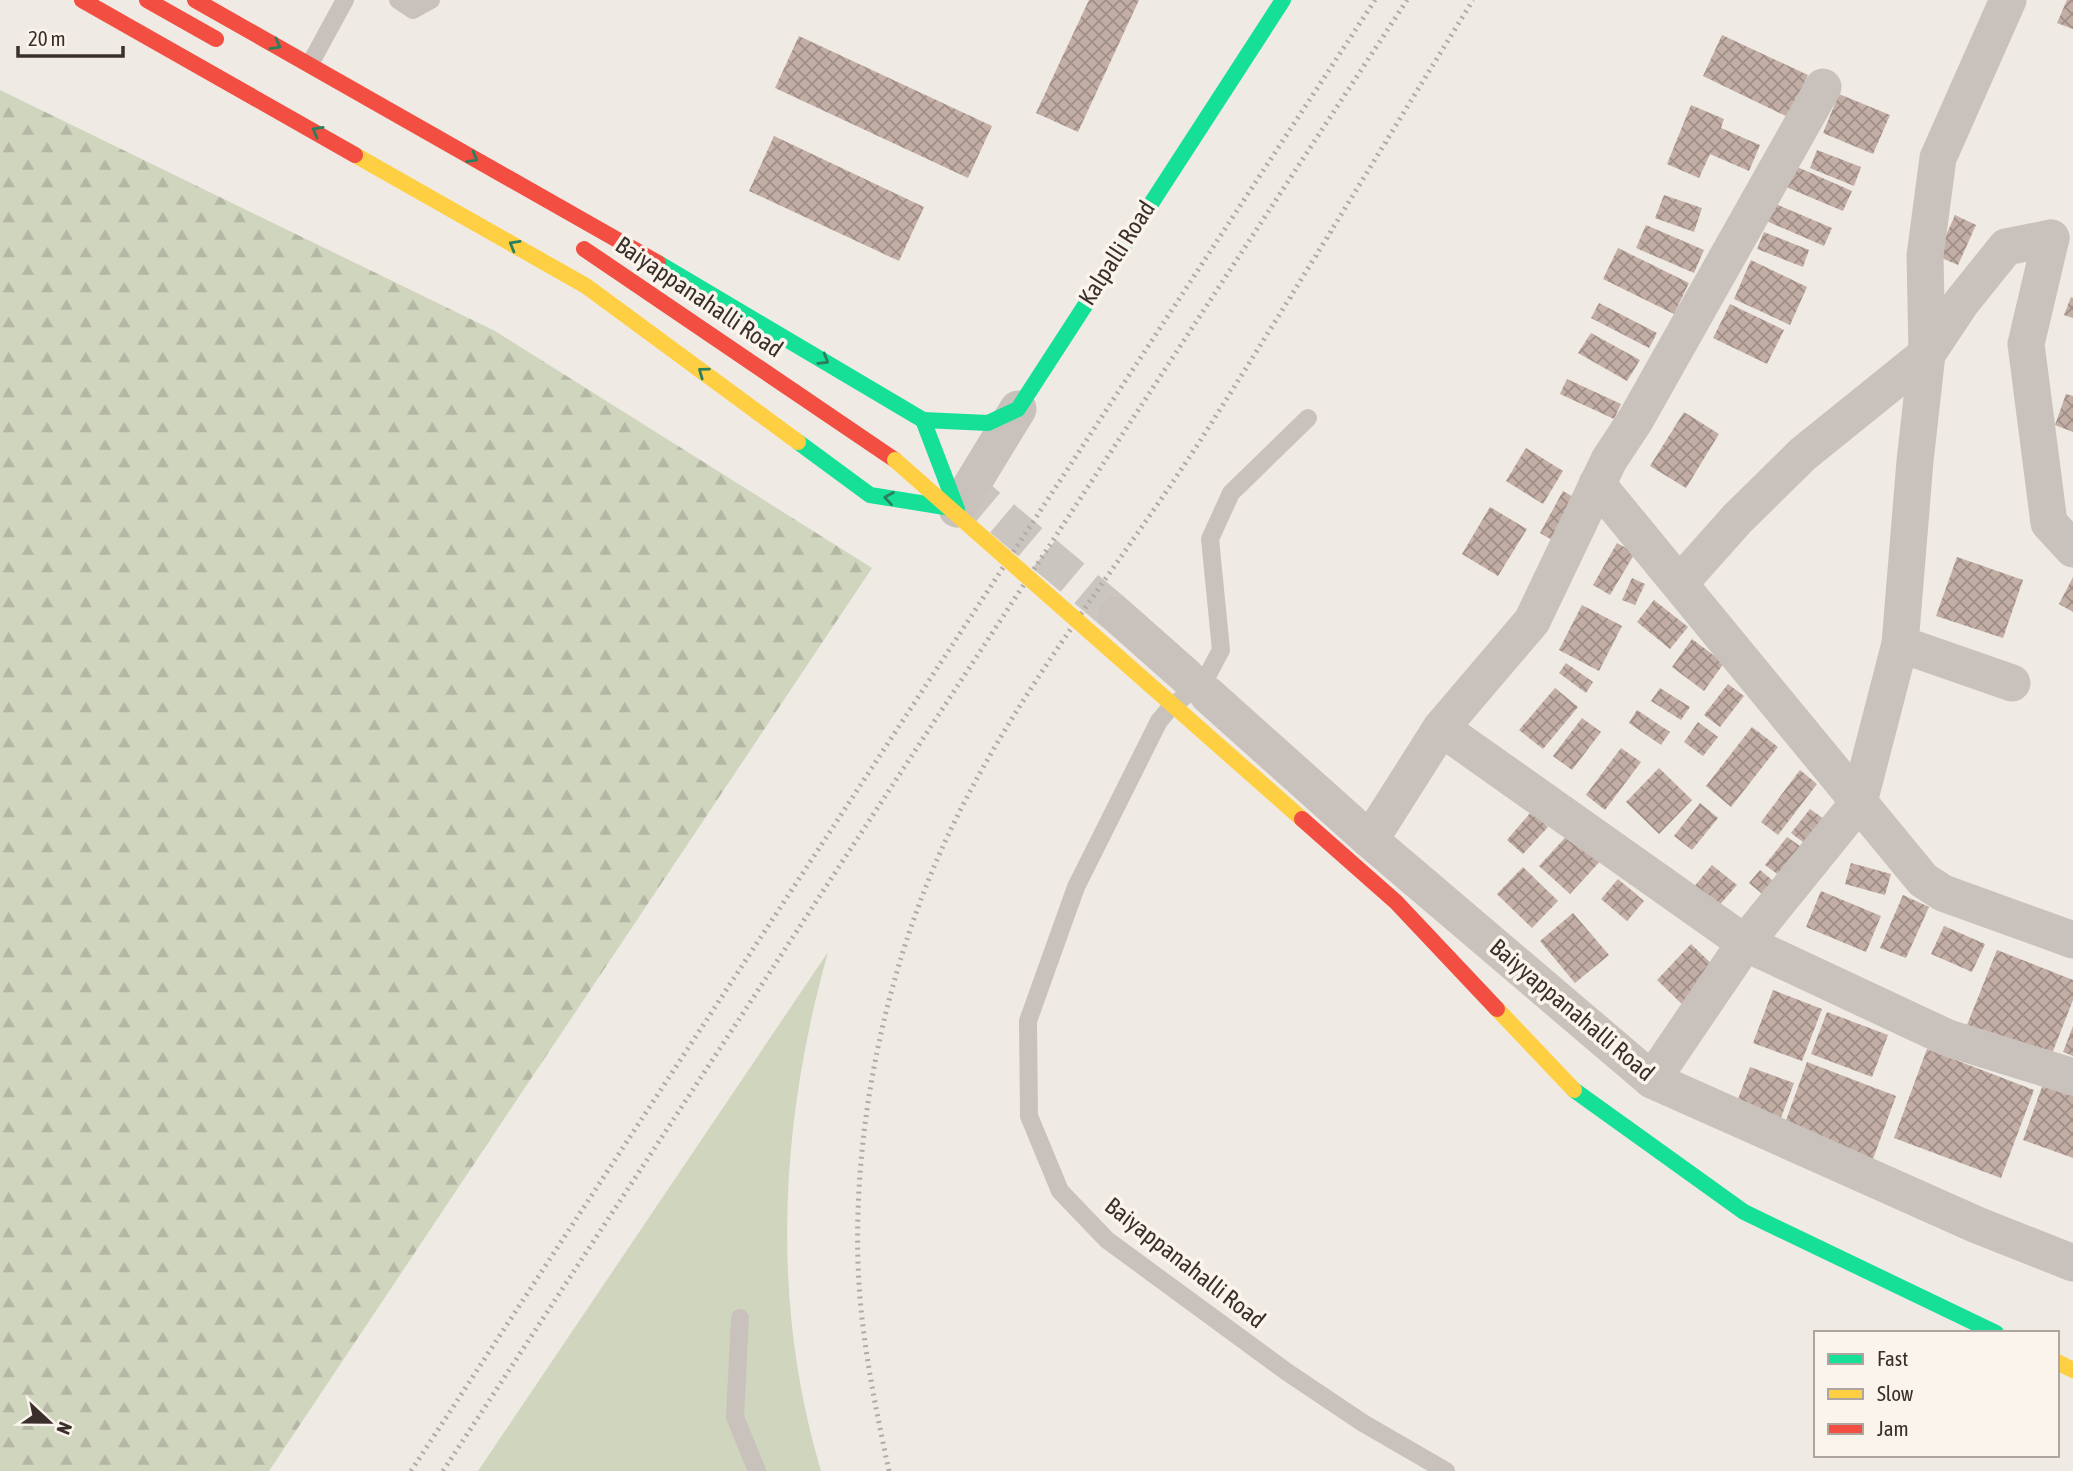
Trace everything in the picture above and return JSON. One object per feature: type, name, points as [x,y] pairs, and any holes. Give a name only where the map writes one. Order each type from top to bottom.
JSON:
[{"type":"street","points":[[82,0],[586,286],[870,495],[953,487],[923,420],[988,423],[1018,409]]},
{"type":"street","points":[[147,0],[231,48]]},
{"type":"street","name":"Baiyappanahalli Road","points":[[195,0],[745,312],[923,420]]},
{"type":"street","name":"Kalpalli Road","points":[[953,487],[1018,409],[1283,0]]},
{"type":"street","points":[[1652,1080],[1745,943],[1860,802],[1900,644],[1914,461],[1927,354],[1925,256],[1938,158],[2008,0]]},
{"type":"street","points":[[1370,841],[1441,727],[1532,621],[1597,484],[1823,87]]},
{"type":"street","points":[[1680,583],[1737,519],[1803,454],[1927,354],[1961,303],[2006,247],[2062,228]]},
{"type":"street","points":[[2062,228],[2026,344],[2049,523],[2073,549]]},
{"type":"street","name":"Baiyappanahalli Road","points":[[565,239],[601,259],[895,460],[1396,902],[1574,1090],[1744,1212],[1992,1331]]},
{"type":"street","points":[[1597,484],[1923,880],[1943,892],[2073,940]]},
{"type":"street","name":"Baiyyappanahalli Road","points":[[1118,614],[1200,684],[1370,841],[1652,1080],[1977,1225],[2073,1263]]},
{"type":"street","points":[[1900,644],[2012,683]]},
{"type":"street","points":[[1441,727],[1745,943],[1948,1038],[2073,1077]]},
{"type":"lane","points":[[310,64],[345,0]]},
{"type":"lane","points":[[398,0],[413,10],[431,0]]},
{"type":"lane","points":[[1200,684],[1221,650],[1210,539],[1230,493],[1308,418]]},
{"type":"lane","name":"Baiyappanahalli Road","points":[[1200,684],[1170,708],[1159,721],[1076,887],[1028,1021],[1029,1116],[1060,1191],[1107,1240],[1287,1372],[1373,1430],[1446,1471]]},
{"type":"lane","points":[[740,1318],[735,1417],[757,1471]]},
{"type":"green space","points":[[0,90],[495,331],[872,568],[269,1471],[0,1471]]},
{"type":"green space","points":[[828,952],[799,1081],[787,1212],[788,1277],[794,1342],[805,1407],[821,1471],[478,1471]]},
{"type":"building","points":[[1089,0],[1139,0],[1078,132],[1036,113]]},
{"type":"building","points":[[2067,0],[2073,0],[2073,29],[2057,23]]},
{"type":"building","points":[[1722,35],[1808,75],[1788,117],[1703,76]]},
{"type":"building","points":[[799,36],[992,126],[968,178],[775,88]]},
{"type":"building","points":[[1839,94],[1890,115],[1873,154],[1823,133]]},
{"type":"building","points":[[1691,105],[1724,119],[1721,128],[1760,145],[1749,171],[1710,154],[1699,178],[1667,164]]},
{"type":"building","points":[[774,136],[924,207],[899,261],[749,191]]},
{"type":"building","points":[[1817,150],[1861,167],[1854,186],[1810,168]]},
{"type":"building","points":[[1795,166],[1852,191],[1843,211],[1786,187]]},
{"type":"building","points":[[1664,195],[1702,208],[1694,232],[1655,218]]},
{"type":"building","points":[[1771,202],[1832,228],[1824,246],[1764,220]]},
{"type":"building","points":[[1955,215],[1976,225],[1958,265],[1937,256]]},
{"type":"building","points":[[1646,225],[1704,250],[1694,273],[1636,248]]},
{"type":"building","points":[[1764,232],[1809,250],[1803,267],[1757,249]]},
{"type":"building","points":[[1618,248],[1689,283],[1674,314],[1603,279]]},
{"type":"building","points":[[1751,260],[1807,287],[1790,325],[1734,299]]},
{"type":"building","points":[[2071,297],[2073,298],[2073,318],[2064,315]]},
{"type":"building","points":[[1599,303],[1657,333],[1649,348],[1591,318]]},
{"type":"building","points":[[1730,304],[1784,330],[1767,364],[1713,338]]},
{"type":"building","points":[[1591,333],[1640,360],[1627,381],[1578,353]]},
{"type":"building","points":[[1567,379],[1621,404],[1614,419],[1560,394]]},
{"type":"building","points":[[2066,394],[2073,396],[2073,432],[2055,425]]},
{"type":"building","points":[[1684,412],[1719,434],[1686,488],[1650,466]]},
{"type":"building","points":[[1526,448],[1563,471],[1543,504],[1506,481]]},
{"type":"building","points":[[1563,491],[1582,502],[1559,544],[1540,533]]},
{"type":"building","points":[[1490,507],[1527,529],[1498,576],[1462,554]]},
{"type":"building","points":[[1617,543],[1635,553],[1610,595],[1593,585]]},
{"type":"building","points":[[1957,557],[2023,580],[2003,638],[1936,616]]},
{"type":"building","points":[[2073,577],[2073,612],[2059,604]]},
{"type":"building","points":[[1632,578],[1645,584],[1635,605],[1622,600]]},
{"type":"building","points":[[1654,600],[1688,627],[1670,649],[1637,622]]},
{"type":"building","points":[[1582,605],[1622,626],[1599,671],[1559,650]]},
{"type":"building","points":[[1692,639],[1724,663],[1704,691],[1672,667]]},
{"type":"building","points":[[1566,663],[1593,682],[1586,693],[1559,673]]},
{"type":"building","points":[[1728,684],[1744,696],[1720,727],[1704,715]]},
{"type":"building","points":[[1555,688],[1578,707],[1543,749],[1519,730]]},
{"type":"building","points":[[1660,688],[1690,707],[1681,720],[1651,701]]},
{"type":"building","points":[[1637,710],[1670,732],[1661,745],[1629,723]]},
{"type":"building","points":[[1582,718],[1601,732],[1572,770],[1553,756]]},
{"type":"building","points":[[1698,722],[1718,737],[1703,756],[1684,742]]},
{"type":"building","points":[[1752,727],[1778,747],[1731,807],[1706,786]]},
{"type":"building","points":[[1621,748],[1641,762],[1605,810],[1586,795]]},
{"type":"building","points":[[1659,768],[1692,800],[1659,834],[1626,802]]},
{"type":"building","points":[[1800,770],[1817,784],[1778,835],[1761,822]]},
{"type":"building","points":[[1700,803],[1718,818],[1692,850],[1674,836]]},
{"type":"building","points":[[1810,809],[1834,826],[1815,851],[1791,833]]},
{"type":"building","points":[[1531,812],[1548,827],[1523,854],[1507,840]]},
{"type":"building","points":[[1575,827],[1605,856],[1570,894],[1539,866]]},
{"type":"building","points":[[1787,837],[1810,853],[1788,882],[1765,865]]},
{"type":"building","points":[[1851,863],[1891,874],[1885,895],[1845,884]]},
{"type":"building","points":[[1712,865],[1737,885],[1716,909],[1692,889]]},
{"type":"building","points":[[1523,867],[1558,901],[1532,928],[1497,894]]},
{"type":"building","points":[[1760,870],[1783,889],[1772,902],[1749,883]]},
{"type":"building","points":[[1618,879],[1644,901],[1627,921],[1601,899]]},
{"type":"building","points":[[1821,891],[1881,916],[1866,952],[1806,927]]},
{"type":"building","points":[[1903,895],[1929,907],[1906,958],[1880,948]]},
{"type":"building","points":[[1573,913],[1609,955],[1575,983],[1540,941]]},
{"type":"building","points":[[1944,926],[1985,944],[1972,972],[1931,954]]},
{"type":"building","points":[[1691,944],[1723,975],[1688,1010],[1657,980]]},
{"type":"building","points":[[1997,950],[2073,980],[2073,1000],[2046,1069],[1963,1035]]},
{"type":"building","points":[[1773,990],[1822,1009],[1802,1061],[1753,1043]]},
{"type":"building","points":[[1827,1012],[1888,1035],[1872,1077],[1811,1054]]},
{"type":"building","points":[[2073,1026],[2073,1056],[2063,1052]]},
{"type":"building","points":[[1927,1049],[2034,1090],[2001,1178],[1894,1138]]},
{"type":"building","points":[[1807,1062],[1896,1096],[1873,1159],[1784,1126]]},
{"type":"building","points":[[1750,1067],[1794,1083],[1779,1123],[1735,1107]]},
{"type":"building","points":[[2043,1084],[2073,1094],[2073,1158],[2023,1140]]},
{"type":"tunnel","points":[[960,483],[1117,615]]},
{"type":"railway","points":[[411,1471],[1375,0]]},
{"type":"railway","points":[[443,1471],[1407,0]]},
{"type":"railway","points":[[889,1471],[861,1308],[858,1227],[860,1168],[877,1051],[908,936],[928,881],[951,829],[1006,728],[1069,631],[1200,441],[1473,0]]},
{"type":"traffic: fast","points":[[923,420],[988,423],[1018,409],[1283,0]]},
{"type":"traffic: fast","points":[[658,263],[923,420],[957,509],[870,495],[798,442]]},
{"type":"traffic: fast","points":[[1574,1090],[1744,1212],[1992,1331]]},
{"type":"traffic: slow","points":[[355,155],[586,286],[798,442]]},
{"type":"traffic: slow","points":[[895,460],[1302,819]]},
{"type":"traffic: slow","points":[[1497,1009],[1574,1090]]},
{"type":"traffic: slow","points":[[2059,1363],[2073,1370]]},
{"type":"traffic: jam","points":[[82,0],[355,155]]},
{"type":"traffic: jam","points":[[147,0],[216,39]]},
{"type":"traffic: jam","points":[[195,0],[658,263]]},
{"type":"traffic: jam","points":[[584,249],[895,460]]},
{"type":"traffic: jam","points":[[1302,819],[1396,902],[1497,1009]]}]
